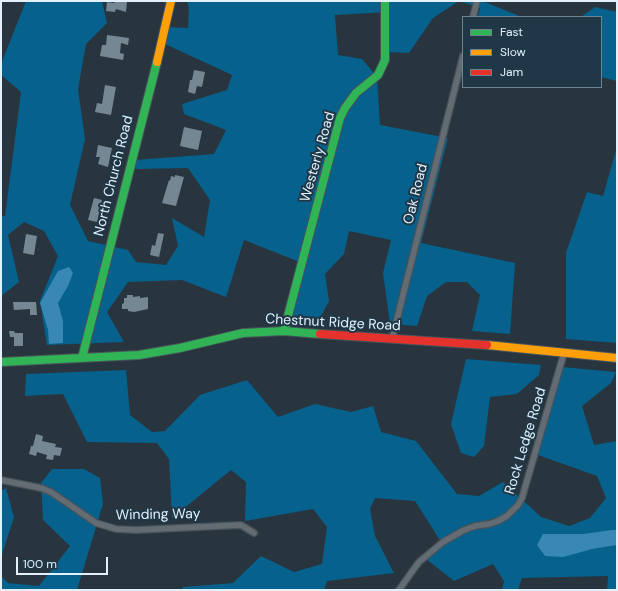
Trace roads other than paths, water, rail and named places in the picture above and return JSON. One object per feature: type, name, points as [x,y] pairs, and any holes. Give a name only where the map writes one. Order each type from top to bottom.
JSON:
[{"type":"street","name":"North Church Road","points":[[82,358],[171,1]]},
{"type":"street","name":"Westerly Road","points":[[284,331],[340,118],[356,93],[378,75],[385,60],[385,1]]},
{"type":"street","points":[[473,16],[477,1]]},
{"type":"street","name":"Oak Road","points":[[392,339],[462,60]]},
{"type":"street","name":"Chestnut Ridge Road","points":[[1,362],[139,355],[180,348],[223,337],[284,331],[617,358]]},
{"type":"street","name":"Rock Ledge Road","points":[[399,590],[420,562],[443,542],[464,530],[498,521],[507,516],[518,505],[522,498],[564,353]]},
{"type":"street","name":"Winding Way","points":[[1,480],[42,488],[61,498],[91,520],[116,530],[241,525],[254,533]]}]
